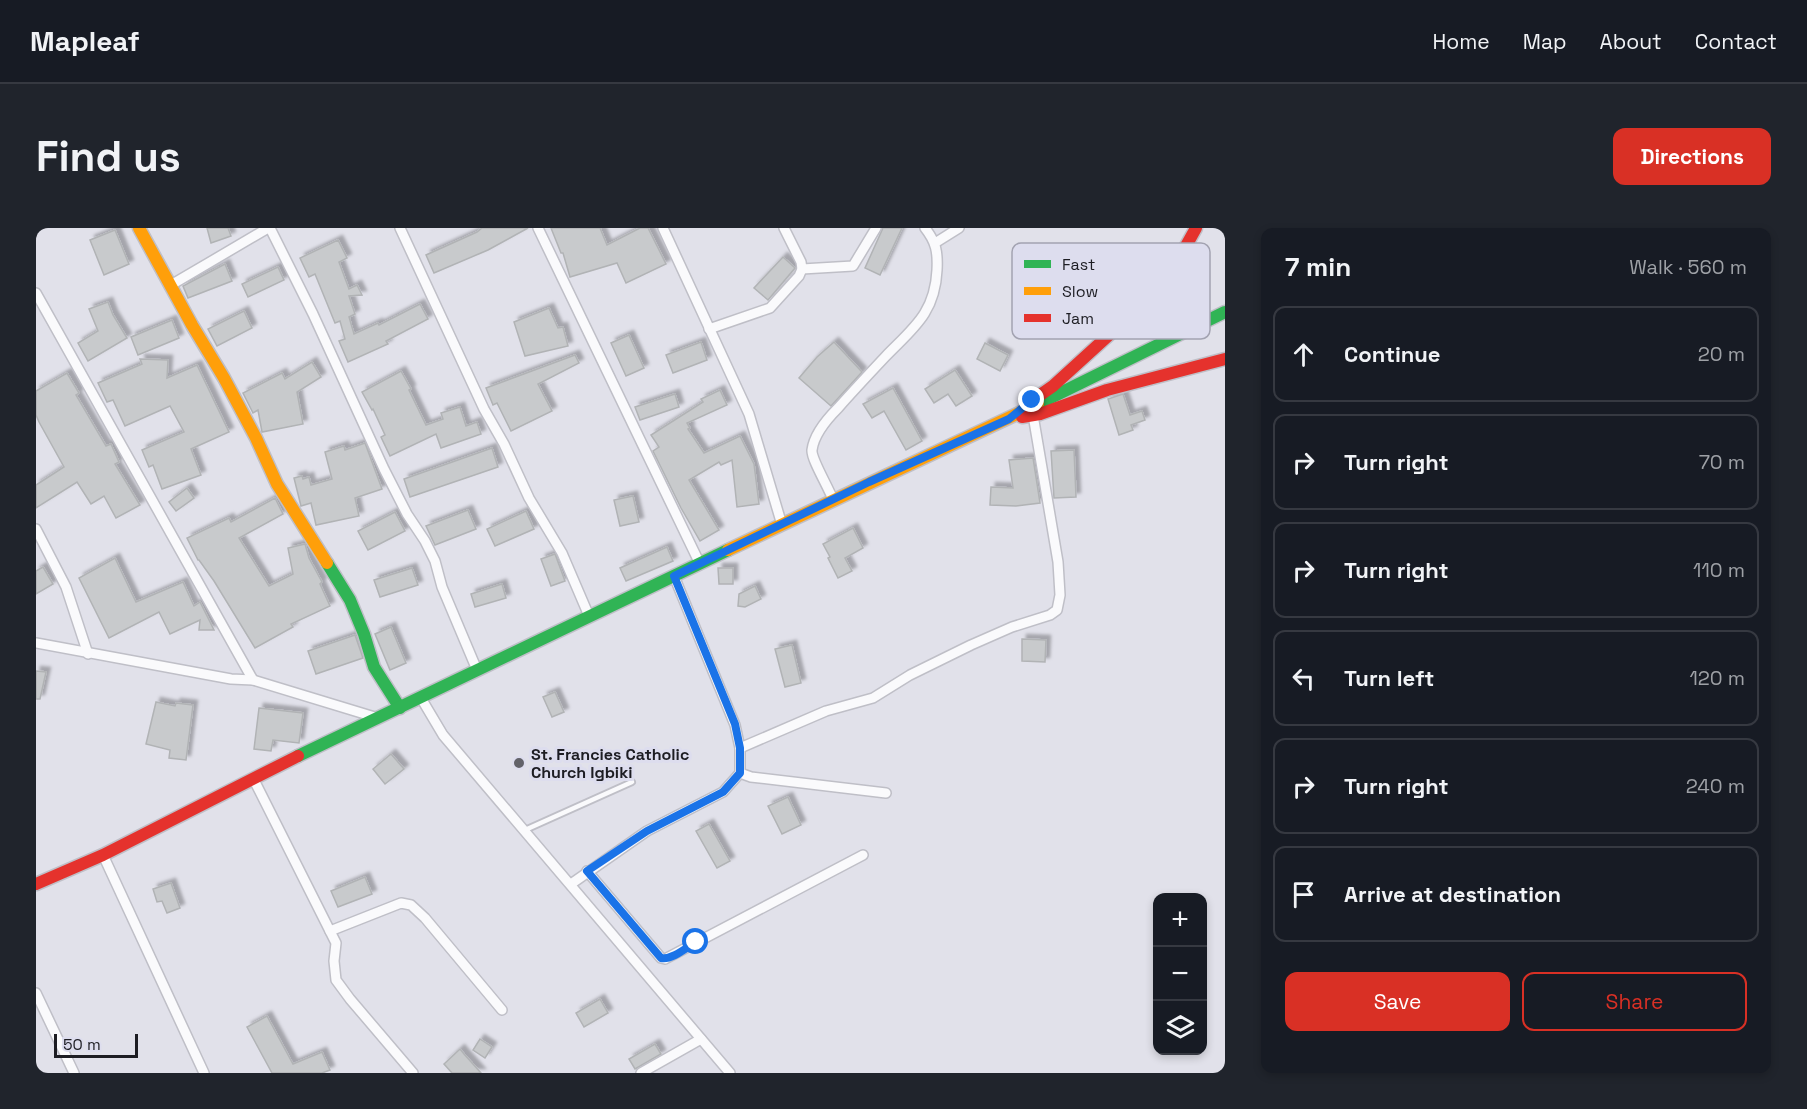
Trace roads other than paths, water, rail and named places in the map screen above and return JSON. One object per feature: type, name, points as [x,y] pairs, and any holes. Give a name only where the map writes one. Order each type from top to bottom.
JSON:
[{"type":"street","points":[[139,228],[224,378],[277,484],[350,600],[374,667],[400,708]]},
{"type":"street","points":[[171,285],[269,228],[313,314],[406,514],[425,541],[435,561],[442,587],[477,670]]},
{"type":"street","points":[[400,228],[484,409],[504,444],[529,498],[562,553],[590,616]]},
{"type":"street","points":[[537,228],[700,564]]},
{"type":"street","points":[[663,228],[749,414],[782,525]]},
{"type":"street","points":[[709,329],[770,308],[799,276],[802,269],[784,228]]},
{"type":"street","points":[[802,269],[853,266],[876,228]]},
{"type":"street","points":[[833,500],[826,481],[813,460],[812,449],[815,439],[829,417],[912,331],[923,315],[936,287],[938,255],[935,243],[925,228]]},
{"type":"street","points":[[935,243],[959,228]]},
{"type":"street","points":[[1188,243],[1197,228]]},
{"type":"street","points":[[36,293],[253,680]]},
{"type":"street","points":[[1210,319],[1225,312]]},
{"type":"street","points":[[1009,419],[1053,386],[1103,339]]},
{"type":"street","points":[[36,884],[103,855],[253,778],[833,500],[1009,419],[1170,339]]},
{"type":"street","points":[[1009,419],[1033,415],[1107,390],[1225,359]]},
{"type":"street","points":[[740,748],[826,711],[873,698],[910,675],[971,645],[1012,627],[1050,615],[1057,610],[1060,595],[1058,562],[1033,415]]},
{"type":"street","points":[[36,529],[66,587],[88,654]]},
{"type":"street","points":[[571,884],[647,831],[723,792],[740,773],[740,748],[735,724],[674,576]]},
{"type":"street","points":[[36,644],[231,679],[253,680],[378,718]]},
{"type":"street","points":[[421,698],[443,735],[729,1073]]},
{"type":"street","points":[[740,773],[751,777],[886,793]]},
{"type":"street","points":[[253,778],[336,943],[334,961],[336,980],[413,1073]]},
{"type":"street","points":[[103,855],[204,1073]]},
{"type":"street","points":[[587,871],[661,958],[665,959],[863,855]]},
{"type":"street","points":[[330,931],[401,903],[411,905],[502,1010]]},
{"type":"street","points":[[36,993],[74,1073]]},
{"type":"street","points":[[641,1073],[701,1039]]},
{"type":"lane","points":[[525,830],[632,782]]},
{"type":"place","name":"St. Francies Catholic Church Igbiki","points":[[519,763]]}]
